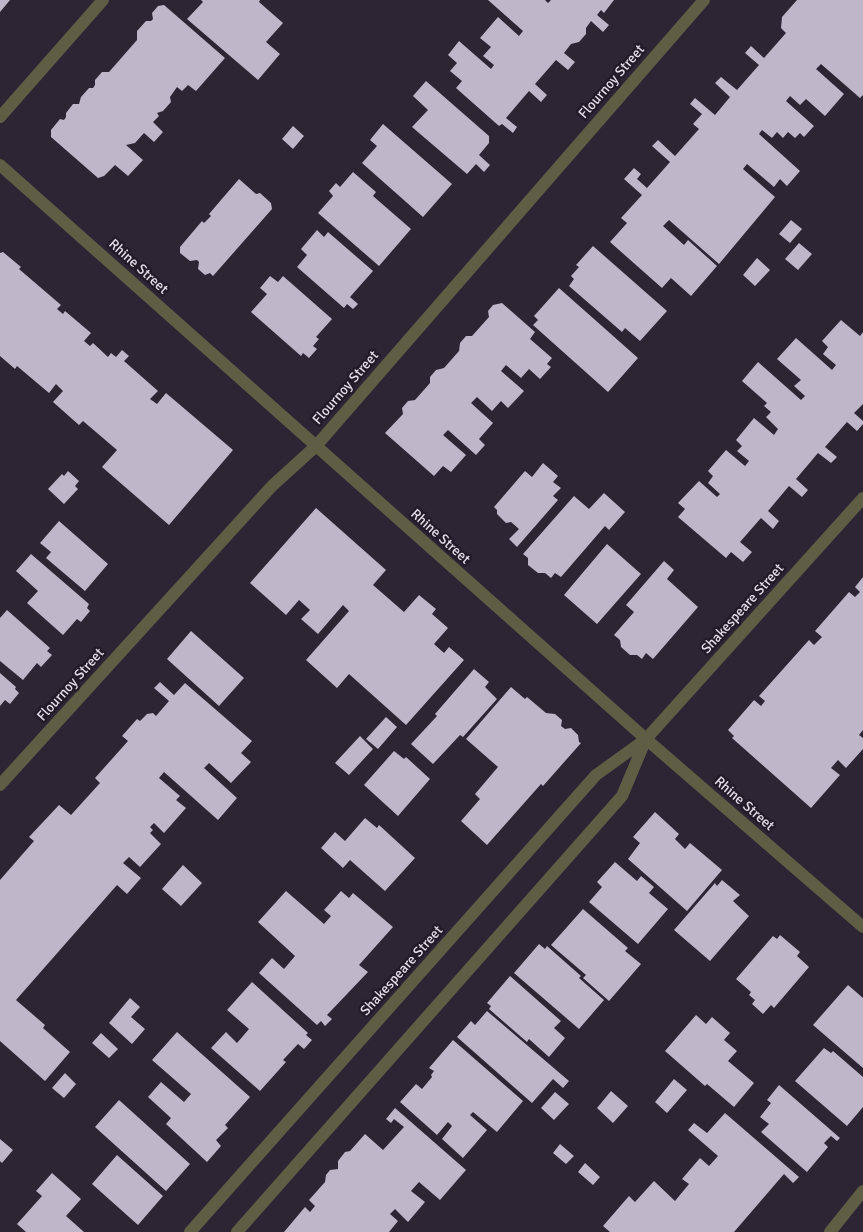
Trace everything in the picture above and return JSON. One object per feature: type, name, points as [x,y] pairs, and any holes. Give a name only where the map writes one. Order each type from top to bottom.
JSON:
[{"type":"street","points":[[0,117],[103,0]]},
{"type":"street","name":"Flournoy Street","points":[[0,786],[272,486],[316,446],[704,0]]},
{"type":"street","name":"Rhine Street","points":[[0,165],[646,739],[863,927]]},
{"type":"street","name":"Shakespeare Street","points":[[190,1232],[596,775],[646,739],[863,498]]},
{"type":"street","name":"Shakespeare Street","points":[[237,1232],[622,796],[646,739]]},
{"type":"street","points":[[830,1232],[863,1191]]},
{"type":"building","points":[[0,0],[10,0],[0,12]]},
{"type":"building","points":[[201,0],[260,0],[259,2],[283,23],[266,42],[280,54],[258,80],[187,19],[203,2]]},
{"type":"building","points":[[488,0],[545,0],[548,3],[551,0],[614,0],[604,13],[601,10],[597,15],[609,25],[603,32],[591,21],[586,28],[586,34],[579,42],[571,44],[564,53],[575,62],[568,70],[556,60],[535,84],[547,95],[541,102],[529,91],[506,118],[517,127],[513,133],[502,124],[499,126],[456,88],[462,81],[450,71],[457,63],[448,55],[459,41],[491,69],[494,65],[483,56],[491,47],[480,38],[498,17],[519,36],[523,31]]},
{"type":"building","points":[[797,0],[863,0],[863,95],[860,98],[821,64],[816,69],[844,94],[825,116],[806,99],[800,105],[790,96],[786,101],[814,126],[804,137],[800,133],[795,138],[788,132],[783,138],[777,132],[772,138],[762,130],[759,134],[800,171],[787,186],[780,179],[774,187],[747,164],[743,169],[775,197],[719,264],[669,220],[663,226],[684,245],[688,240],[717,266],[691,296],[671,278],[662,288],[610,242],[627,223],[621,218],[642,195],[624,179],[634,168],[641,174],[637,179],[647,188],[670,162],[652,146],[658,140],[675,156],[699,129],[693,124],[702,114],[690,104],[695,98],[715,115],[730,97],[715,83],[721,77],[737,90],[759,65],[745,53],[751,46],[764,58],[786,33],[781,28],[782,17]]},
{"type":"building","points":[[164,5],[225,58],[196,91],[188,85],[182,91],[177,87],[170,97],[171,102],[163,111],[157,113],[159,116],[153,122],[163,132],[154,142],[144,133],[135,143],[126,145],[143,160],[128,176],[115,165],[104,176],[98,178],[51,137],[51,130],[60,119],[64,120],[66,113],[73,104],[79,104],[81,97],[89,88],[93,88],[95,80],[102,72],[109,72],[137,40],[137,31],[146,21],[153,19],[152,13],[158,6]]},
{"type":"building","points":[[426,81],[489,136],[489,143],[479,155],[490,165],[484,172],[476,164],[467,174],[412,127],[428,110],[413,96]]},
{"type":"building","points":[[383,124],[452,184],[423,217],[362,163],[377,146],[370,140]]},
{"type":"building","points":[[293,126],[304,136],[293,149],[282,139]]},
{"type":"building","points":[[353,172],[376,192],[373,196],[411,229],[379,266],[318,213],[333,196],[329,191],[336,183],[340,187]]},
{"type":"building","points":[[239,179],[256,194],[260,193],[271,203],[272,209],[213,276],[210,273],[205,275],[198,269],[199,262],[197,260],[190,261],[180,253],[180,247],[202,221],[204,223],[211,216],[209,214]]},
{"type":"building","points":[[791,220],[802,229],[790,243],[779,234]]},
{"type":"building","points":[[317,230],[324,237],[328,232],[373,271],[350,297],[358,304],[353,309],[347,304],[344,308],[297,267],[307,255],[301,249]]},
{"type":"building","points":[[799,243],[812,254],[798,270],[785,259]]},
{"type":"building","points":[[593,246],[667,311],[640,341],[625,328],[622,332],[569,286],[574,279],[571,276],[579,267],[576,265]]},
{"type":"building","points":[[3,252],[21,267],[19,269],[61,305],[57,309],[63,314],[65,311],[91,333],[84,341],[90,346],[93,343],[108,357],[111,353],[116,357],[122,350],[129,356],[124,361],[158,391],[150,399],[157,404],[166,393],[233,450],[169,525],[102,467],[117,450],[83,421],[79,425],[53,402],[63,391],[56,384],[49,393],[17,366],[15,369],[0,356],[0,253]]},
{"type":"building","points":[[757,258],[770,270],[755,286],[743,275]]},
{"type":"building","points":[[270,276],[278,282],[283,276],[332,319],[316,337],[319,339],[313,346],[317,349],[309,358],[303,353],[301,356],[251,312],[267,294],[260,288]]},
{"type":"building","points":[[559,288],[638,358],[608,392],[533,325],[538,320],[534,316]]},
{"type":"building","points":[[502,303],[535,332],[530,339],[552,358],[547,364],[551,367],[540,379],[529,369],[521,378],[506,365],[501,371],[524,391],[508,408],[501,401],[492,411],[477,397],[471,403],[493,423],[479,439],[485,445],[476,455],[448,430],[443,435],[466,455],[451,472],[443,466],[434,476],[385,433],[403,414],[402,408],[408,401],[415,400],[430,383],[430,377],[436,370],[444,368],[459,351],[460,343],[466,336],[472,336],[489,317],[488,311],[493,305]]},
{"type":"building","points":[[841,320],[860,336],[863,332],[863,404],[854,413],[863,421],[863,424],[857,431],[847,422],[825,447],[837,457],[831,463],[818,453],[796,479],[808,490],[802,497],[789,486],[768,511],[779,521],[773,529],[761,518],[740,542],[752,552],[743,562],[731,552],[726,558],[678,517],[685,509],[678,503],[699,481],[717,497],[720,494],[708,483],[713,476],[708,471],[726,450],[745,466],[749,461],[737,451],[742,446],[736,440],[754,418],[774,435],[778,429],[766,417],[771,412],[764,406],[767,403],[742,381],[758,362],[801,400],[805,396],[794,386],[801,380],[777,359],[796,338],[832,370],[836,365],[823,354],[828,347],[822,341]]},
{"type":"building","points":[[543,463],[558,476],[553,482],[561,488],[553,496],[558,500],[517,547],[509,539],[519,529],[511,522],[506,523],[497,514],[497,510],[494,507],[525,471],[532,477]]},
{"type":"building","points":[[68,471],[79,481],[75,486],[78,489],[64,504],[48,489],[62,474],[64,476]]},
{"type":"building","points":[[604,493],[625,512],[609,530],[605,526],[561,577],[555,573],[551,578],[545,573],[538,573],[528,565],[528,558],[523,554],[574,496],[589,509]]},
{"type":"building","points":[[316,508],[386,570],[373,585],[404,612],[419,595],[436,609],[432,614],[448,628],[434,644],[444,653],[449,647],[464,660],[406,725],[349,674],[337,688],[306,660],[349,611],[343,605],[318,634],[301,619],[310,610],[299,600],[286,615],[250,583]]},
{"type":"building","points":[[59,521],[108,564],[85,591],[46,558],[51,552],[40,543]]},
{"type":"building","points":[[607,544],[641,574],[597,624],[564,595]]},
{"type":"building","points":[[31,554],[89,604],[87,608],[90,611],[81,622],[77,619],[63,635],[27,603],[38,591],[16,571]]},
{"type":"building","points":[[664,561],[674,570],[667,579],[698,607],[653,659],[646,653],[642,659],[637,655],[630,655],[621,647],[620,640],[614,635],[634,612],[626,605]]},
{"type":"building","points":[[863,577],[863,730],[859,735],[863,738],[863,749],[846,768],[838,760],[831,768],[840,775],[811,808],[732,738],[734,736],[728,730],[754,700],[761,706],[765,701],[759,696],[809,640],[814,645],[822,637],[815,631],[849,592],[855,597],[860,592],[855,587]]},
{"type":"building","points":[[7,610],[50,648],[47,651],[52,655],[41,667],[37,663],[23,680],[0,661],[0,618]]},
{"type":"building","points":[[191,631],[244,678],[219,706],[167,659]]},
{"type":"building","points":[[474,669],[489,682],[485,687],[497,699],[463,737],[460,735],[433,764],[411,744],[437,716],[435,714]]},
{"type":"building","points":[[0,673],[16,687],[15,689],[19,693],[10,704],[5,700],[0,706]]},
{"type":"building","points":[[160,682],[174,695],[185,683],[252,741],[241,753],[251,762],[231,783],[209,763],[204,768],[237,798],[218,820],[164,772],[159,778],[180,796],[176,800],[186,808],[164,833],[154,823],[150,827],[153,830],[150,833],[161,844],[140,867],[129,857],[123,863],[141,878],[127,894],[117,885],[16,1000],[45,1025],[43,1028],[70,1052],[45,1081],[0,1041],[0,880],[34,841],[29,837],[59,805],[71,815],[100,783],[95,778],[128,741],[122,736],[137,719],[140,721],[147,714],[153,713],[156,716],[169,701],[154,688]]},
{"type":"building","points":[[511,687],[525,699],[527,697],[546,713],[555,714],[562,720],[561,726],[565,729],[571,728],[578,735],[579,742],[581,743],[543,786],[541,784],[487,845],[461,821],[480,799],[475,794],[498,767],[466,739]]},
{"type":"building","points":[[386,717],[397,727],[378,749],[366,739]]},
{"type":"building","points":[[360,736],[373,749],[349,775],[335,763]]},
{"type":"building","points":[[394,751],[404,759],[406,757],[430,779],[398,816],[364,785]]},
{"type":"building","points":[[655,812],[679,834],[675,839],[685,849],[690,843],[722,870],[687,911],[628,859],[640,843],[633,837]]},
{"type":"building","points":[[365,818],[377,828],[379,825],[415,858],[385,891],[350,860],[343,868],[321,848],[335,832],[345,841]]},
{"type":"building","points":[[615,862],[637,881],[641,876],[654,887],[649,893],[668,909],[638,944],[589,902],[602,887],[597,882]]},
{"type":"building","points":[[183,865],[202,883],[181,906],[162,889]]},
{"type":"building","points":[[722,880],[740,895],[733,901],[749,916],[710,961],[674,930],[715,883],[717,886]]},
{"type":"building","points":[[286,891],[324,924],[331,916],[324,910],[341,891],[349,898],[353,893],[393,927],[359,965],[368,972],[327,1015],[332,1019],[325,1026],[321,1021],[317,1025],[259,973],[272,958],[284,969],[295,956],[258,922]]},
{"type":"building","points":[[583,909],[628,948],[625,951],[641,964],[609,1001],[583,978],[586,975],[551,945]]},
{"type":"building","points":[[780,935],[800,952],[797,956],[809,967],[774,1008],[771,1005],[763,1014],[752,1004],[755,1000],[749,995],[751,992],[736,979],[773,936],[777,939]]},
{"type":"building","points":[[539,944],[545,949],[547,946],[581,976],[579,978],[604,1000],[579,1029],[514,973]]},
{"type":"building","points":[[510,976],[561,1021],[554,1028],[565,1038],[549,1057],[529,1039],[527,1042],[489,1009],[491,1006],[487,1003]]},
{"type":"building","points":[[252,982],[308,1033],[306,1035],[312,1040],[304,1049],[298,1044],[283,1060],[286,1062],[260,1091],[211,1048],[226,1032],[237,1043],[249,1029],[227,1010]]},
{"type":"building","points":[[848,985],[863,998],[863,1068],[813,1025]]},
{"type":"building","points":[[130,998],[140,1007],[131,1017],[145,1029],[132,1044],[109,1023]]},
{"type":"building","points":[[487,1011],[569,1081],[563,1088],[553,1079],[532,1103],[457,1037],[471,1021],[475,1025]]},
{"type":"building","points":[[696,1015],[706,1024],[712,1017],[730,1033],[724,1040],[737,1051],[728,1061],[754,1083],[734,1107],[707,1084],[705,1086],[665,1051]]},
{"type":"building","points":[[177,1032],[250,1097],[225,1125],[228,1128],[216,1140],[221,1146],[207,1162],[166,1124],[171,1118],[148,1097],[161,1082],[184,1102],[191,1094],[152,1060]]},
{"type":"building","points":[[101,1033],[118,1049],[109,1058],[92,1043]]},
{"type":"building","points":[[453,1040],[523,1101],[497,1132],[473,1112],[470,1115],[487,1130],[463,1158],[442,1139],[452,1126],[448,1122],[437,1135],[400,1102],[416,1084],[422,1089],[432,1077],[431,1075],[434,1071],[429,1068]]},
{"type":"building","points":[[824,1048],[831,1053],[833,1051],[863,1077],[863,1107],[847,1126],[795,1081]]},
{"type":"building","points":[[65,1073],[76,1084],[64,1098],[52,1088]]},
{"type":"building","points":[[674,1079],[687,1090],[667,1113],[655,1102]]},
{"type":"building","points":[[779,1085],[840,1138],[837,1141],[831,1136],[824,1143],[828,1147],[807,1172],[761,1132],[769,1124],[760,1117],[771,1103],[767,1100]]},
{"type":"building","points":[[611,1091],[628,1106],[613,1123],[597,1108]]},
{"type":"building","points":[[555,1092],[569,1104],[554,1120],[541,1108]]},
{"type":"building","points":[[119,1100],[190,1164],[166,1191],[95,1127]]},
{"type":"building","points":[[395,1108],[466,1170],[440,1200],[419,1182],[411,1191],[425,1202],[408,1222],[395,1209],[390,1214],[398,1221],[389,1232],[284,1232],[305,1207],[310,1212],[315,1206],[309,1200],[325,1182],[326,1175],[330,1170],[338,1169],[338,1161],[365,1134],[383,1150],[404,1127],[394,1119],[391,1123],[386,1119]]},
{"type":"building","points":[[725,1113],[799,1177],[793,1183],[784,1174],[734,1232],[610,1232],[603,1226],[629,1196],[635,1202],[654,1181],[675,1201],[689,1184],[682,1179],[700,1158],[709,1166],[718,1156],[688,1130],[694,1123],[707,1133]]},
{"type":"building","points":[[0,1139],[13,1150],[2,1163],[0,1161]]},
{"type":"building","points":[[560,1144],[574,1156],[566,1164],[553,1153]]},
{"type":"building","points":[[117,1155],[163,1196],[138,1225],[92,1184]]},
{"type":"building","points":[[585,1163],[600,1177],[593,1185],[578,1172]]},
{"type":"building","points":[[52,1173],[81,1199],[66,1216],[84,1232],[26,1232],[17,1224],[42,1196],[36,1191]]}]
